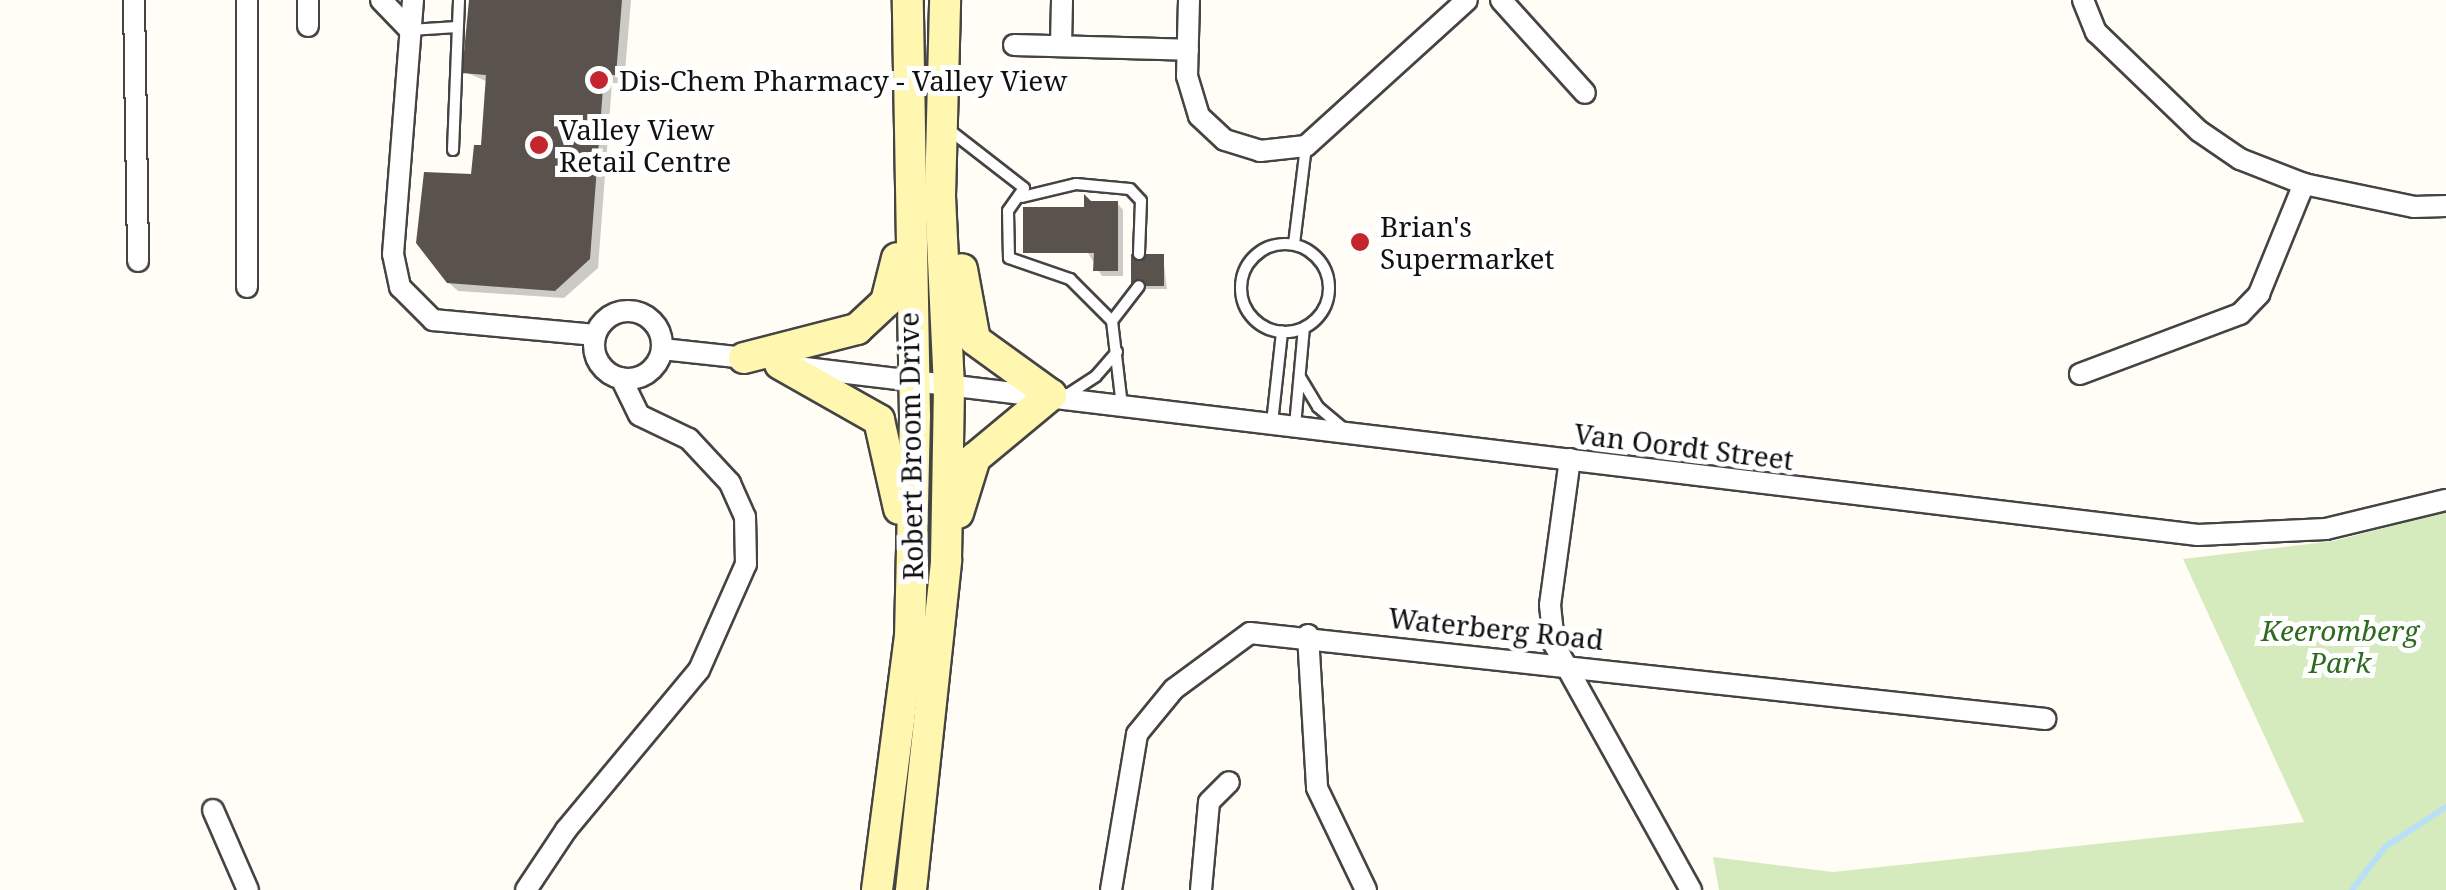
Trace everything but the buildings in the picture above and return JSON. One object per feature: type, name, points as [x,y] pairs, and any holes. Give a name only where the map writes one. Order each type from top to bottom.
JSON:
[{"type":"street","points":[[134,0],[138,261]]},
{"type":"street","points":[[246,286],[247,0]]},
{"type":"street","points":[[308,0],[308,26]]},
{"type":"street","points":[[381,0],[410,30]]},
{"type":"street","points":[[412,0],[393,254],[409,302],[433,320],[595,335]]},
{"type":"street","name":"Robert Broom Drive","points":[[878,890],[905,708],[911,591],[908,0]]},
{"type":"street","name":"Robert Broom Drive","points":[[911,890],[946,560],[949,386],[940,196],[945,0]]},
{"type":"street","points":[[1061,45],[1062,0]]},
{"type":"street","points":[[1189,0],[1192,97],[1217,135],[1260,151],[1306,146],[1467,0]]},
{"type":"street","points":[[1500,0],[1585,93]]},
{"type":"street","points":[[2083,0],[2096,32],[2199,131],[2240,159],[2304,184],[2414,207],[2446,206]]},
{"type":"street","points":[[1014,46],[1188,50]]},
{"type":"street","points":[[744,358],[840,337],[886,302],[896,265],[906,148]]},
{"type":"street","points":[[2080,374],[2240,314],[2258,294],[2304,184]]},
{"type":"street","points":[[940,196],[975,340],[1057,396],[975,458],[946,560]]},
{"type":"street","points":[[526,890],[566,830],[699,670],[746,564],[745,518],[730,483],[689,438],[639,415],[621,378],[596,358],[595,335],[608,317],[629,311],[657,328],[662,349],[652,369],[621,378]]},
{"type":"street","name":"Van Oordt Street","points":[[662,349],[2198,536],[2326,529],[2446,500]]},
{"type":"street","points":[[780,364],[882,424],[911,591]]},
{"type":"street","points":[[1570,459],[1550,605],[1562,663],[1692,890]]},
{"type":"street","points":[[1308,635],[1317,788],[1366,890]]},
{"type":"street","name":"Waterberg Road","points":[[1111,890],[1133,746],[1144,722],[1174,689],[1243,636],[1308,635],[2045,719]]},
{"type":"street","points":[[1201,890],[1209,802],[1229,782]]},
{"type":"street","points":[[212,810],[248,890]]},
{"type":"lane","points":[[453,150],[459,0]]},
{"type":"lane","points":[[410,30],[457,28]]},
{"type":"lane","points":[[944,125],[1023,187],[1022,196]]},
{"type":"lane","points":[[1294,244],[1306,146]]},
{"type":"lane","points":[[1122,406],[1112,321],[1070,279],[1009,258],[1008,210],[1022,196],[1076,184],[1130,189],[1141,201],[1140,254]]},
{"type":"lane","points":[[1294,244],[1318,257],[1329,282],[1324,308],[1304,328],[1282,332],[1251,317],[1241,277],[1266,246],[1294,244]]},
{"type":"lane","points":[[1112,321],[1138,286]]},
{"type":"lane","points":[[1295,426],[1304,328]]},
{"type":"lane","points":[[1272,424],[1282,332]]},
{"type":"lane","points":[[1057,396],[1096,376],[1117,352]]},
{"type":"lane","points":[[1300,376],[1324,414],[1352,433]]},
{"type":"green space","name":"Keeromberg Park","points":[[2446,512],[2446,890],[1719,890],[1713,857],[1833,872],[2304,822],[2183,559],[2334,541]]},
{"type":"waterway","points":[[2352,890],[2385,847],[2446,807]]},
{"type":"place","name":"Dis-Chem Pharmacy - Valley View","points":[[599,80]]},
{"type":"place","name":"Valley View Retail Centre","points":[[539,145]]},
{"type":"place","name":"Brian's Supermarket","points":[[1360,242]]}]
